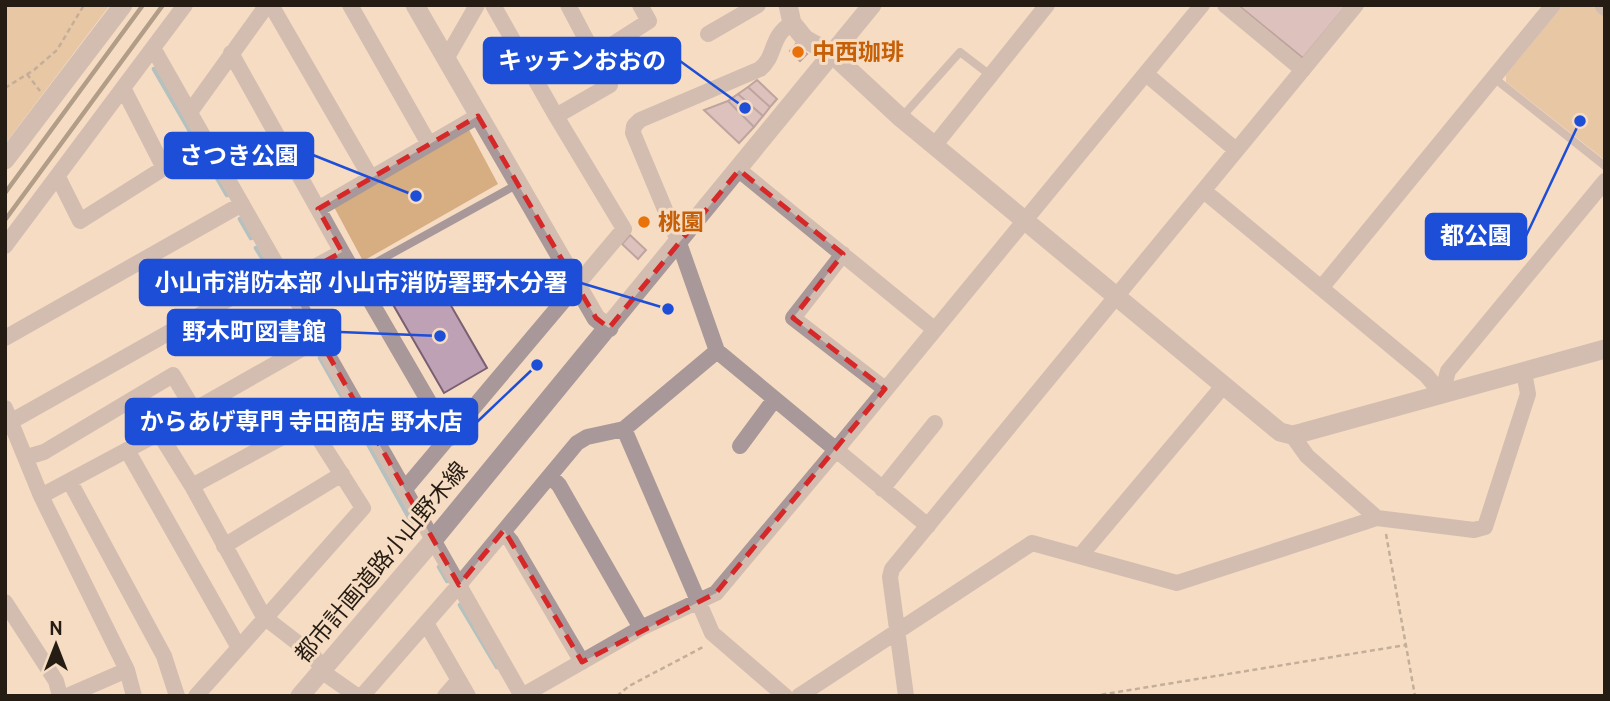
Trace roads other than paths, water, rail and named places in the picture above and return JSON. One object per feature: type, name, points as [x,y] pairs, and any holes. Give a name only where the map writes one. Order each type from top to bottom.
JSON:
[{"type":"street","points":[[5,160],[123,5]]},
{"type":"street","points":[[5,246],[185,5]]},
{"type":"street","points":[[190,112],[269,5],[371,178]]},
{"type":"street","points":[[350,5],[429,144]]},
{"type":"street","points":[[415,5],[576,286],[596,318],[609,328]]},
{"type":"street","points":[[446,59],[477,5]]},
{"type":"street","points":[[404,490],[624,229],[493,5]]},
{"type":"street","points":[[556,116],[610,85],[568,5]]},
{"type":"street","points":[[596,55],[649,21],[640,5]]},
{"type":"street","points":[[708,34],[758,5]]},
{"type":"street","name":"都市計画道路小山野木線","points":[[300,696],[609,328],[872,5]]},
{"type":"street","points":[[934,146],[1047,5]]},
{"type":"street","points":[[153,48],[522,696],[641,628],[716,593],[1202,5]]},
{"type":"street","points":[[1225,5],[1303,70]]},
{"type":"street","points":[[906,696],[890,577],[892,569],[1356,5]]},
{"type":"street","points":[[1322,287],[1553,5]]},
{"type":"street","points":[[928,526],[717,351],[679,243],[633,134],[634,126],[640,120],[760,69],[767,63],[780,30],[790,14],[804,39],[832,54],[934,146],[1280,432],[1292,435],[1605,349]]},
{"type":"street","points":[[231,53],[450,438]]},
{"type":"street","points":[[1146,74],[1236,150]]},
{"type":"street","points":[[58,177],[80,221],[164,168],[123,88]]},
{"type":"street","points":[[318,209],[478,116]]},
{"type":"street","points":[[739,170],[934,329]]},
{"type":"street","points":[[1442,394],[1448,371],[1603,187]]},
{"type":"street","points":[[1204,191],[1426,375],[1442,394]]},
{"type":"street","points":[[5,338],[242,204]]},
{"type":"street","points":[[134,696],[127,670],[41,496],[9,415],[283,276],[342,252]]},
{"type":"street","points":[[843,254],[793,318],[885,389]]},
{"type":"street","points":[[27,457],[44,452],[173,375],[194,410],[319,339]]},
{"type":"street","points":[[41,496],[159,433],[192,486],[264,617],[312,654],[327,675],[360,696],[426,623],[576,443],[587,437],[624,429],[717,351]]},
{"type":"street","points":[[799,696],[1032,543],[1177,583],[1377,518],[1474,530],[1485,527],[1528,394],[1524,372]]},
{"type":"street","points":[[1080,556],[1224,386]]},
{"type":"street","points":[[192,486],[353,399]]},
{"type":"street","points":[[740,446],[774,400]]},
{"type":"street","points":[[196,696],[363,508],[310,423]]},
{"type":"street","points":[[882,489],[935,423]]},
{"type":"street","points":[[624,429],[712,633],[785,696]]},
{"type":"street","points":[[1292,435],[1307,456],[1377,518]]},
{"type":"street","points":[[127,450],[238,646]]},
{"type":"street","points":[[224,546],[342,474]]},
{"type":"street","points":[[550,477],[559,485],[641,628]]},
{"type":"street","points":[[70,482],[164,656],[177,696]]},
{"type":"street","points":[[503,532],[511,541],[582,662]]},
{"type":"street","points":[[5,602],[55,681],[60,696]]},
{"type":"street","points":[[426,623],[468,696]]},
{"type":"street","points":[[67,696],[127,670]]},
{"type":"street","points":[[445,696],[458,680]]},
{"type":"lane","points":[[901,118],[960,52],[990,75]]},
{"type":"lane","points":[[1493,78],[1605,166]]},
{"type":"lane","points":[[355,274],[518,184]]},
{"type":"waterway","points":[[154,69],[227,195]]},
{"type":"waterway","points":[[240,219],[251,238]]},
{"type":"waterway","points":[[256,248],[264,261]]},
{"type":"waterway","points":[[278,286],[287,302]]},
{"type":"waterway","points":[[294,314],[305,333]]},
{"type":"waterway","points":[[320,358],[341,395]]},
{"type":"waterway","points":[[354,419],[412,523]]},
{"type":"waterway","points":[[439,567],[447,581]]},
{"type":"waterway","points":[[460,605],[497,667]]},
{"type":"railway","points":[[5,193],[143,5]]},
{"type":"railway","points":[[5,220],[163,5]]},
{"type":"place","name":"中西珈琲","points":[[798,52]]},
{"type":"place","name":"キッチンおおの","points":[[745,108]]},
{"type":"place","name":"都公園","points":[[1580,121]]},
{"type":"place","name":"さつき公園","points":[[416,196]]},
{"type":"place","name":"桃園","points":[[644,222]]},
{"type":"place","name":"小山市消防本部 小山市消防署野木分署","points":[[668,309]]},
{"type":"place","name":"野木町図書館","points":[[440,336]]},
{"type":"place","name":"からあげ専門 寺田商店 野木店","points":[[537,365]]}]
